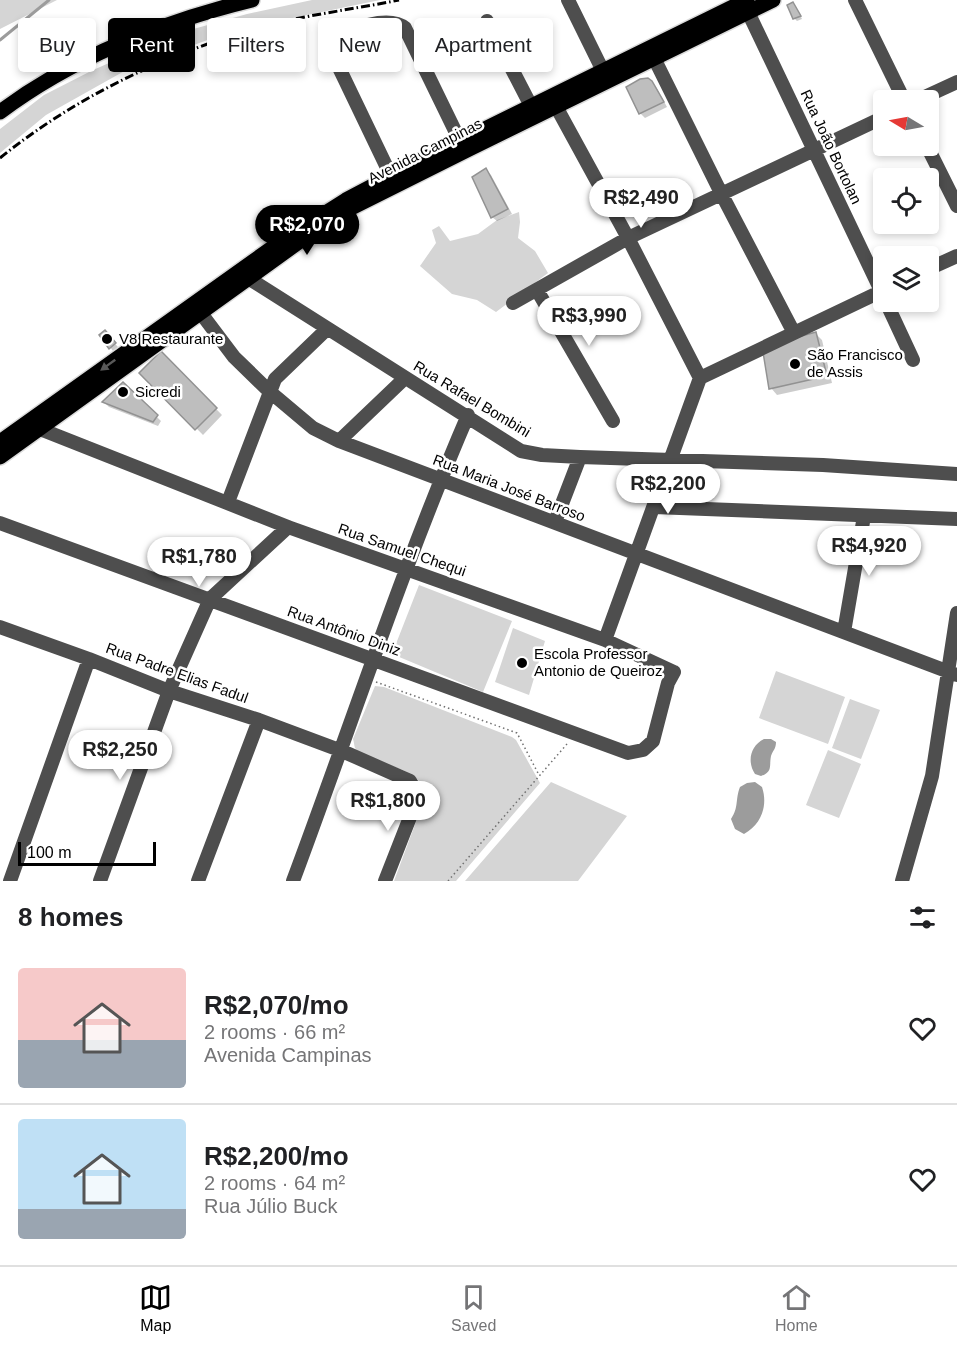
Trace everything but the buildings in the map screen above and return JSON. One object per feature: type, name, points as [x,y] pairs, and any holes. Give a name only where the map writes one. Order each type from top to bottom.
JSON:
[{"type":"main road","points":[[0,112],[53,76],[96,54],[195,15],[252,0]]},
{"type":"main road","name":"Avenida Campinas","points":[[0,442],[197,308],[248,278],[349,209],[467,150],[603,71],[748,6],[773,0]]},
{"type":"main road","name":"Avenida Campinas","points":[[0,457],[40,429],[310,222],[460,141],[531,106],[553,102],[654,58],[748,6]]},
{"type":"street","points":[[568,0],[603,71]]},
{"type":"street","points":[[855,0],[899,90]]},
{"type":"street","name":"Rua João Bortolan","points":[[748,6],[873,274]]},
{"type":"street","points":[[392,176],[331,51],[329,44],[332,39],[352,29],[390,21],[399,22],[405,28],[460,141]]},
{"type":"street","points":[[654,58],[794,333]]},
{"type":"street","points":[[513,72],[531,106]]},
{"type":"street","points":[[939,90],[957,82]]},
{"type":"street","points":[[553,102],[628,238],[700,378]]},
{"type":"street","points":[[513,303],[628,238],[873,122]]},
{"type":"street","points":[[932,156],[957,206]]},
{"type":"street","points":[[939,264],[957,256]]},
{"type":"street","name":"Rua Rafael Bombini","points":[[248,278],[521,451],[542,455],[823,465],[957,474]]},
{"type":"street","points":[[537,290],[613,421]]},
{"type":"street","points":[[605,640],[700,378],[794,333],[873,299]]},
{"type":"street","name":"Rua Maria José Barroso","points":[[197,308],[234,357],[270,391],[313,428],[339,441],[953,674]]},
{"type":"street","name":"Rua João Bortolan","points":[[891,312],[913,360]]},
{"type":"street","points":[[228,502],[275,379],[327,329]]},
{"type":"street","points":[[339,441],[405,378]]},
{"type":"street","points":[[293,881],[440,479],[468,416]]},
{"type":"street","name":"Rua Samuel Chequi","points":[[40,429],[288,527],[605,640],[674,672],[668,683],[653,741],[644,750]]},
{"type":"street","points":[[555,522],[580,457]]},
{"type":"street","points":[[654,507],[957,519]]},
{"type":"street","points":[[844,632],[864,516]]},
{"type":"street","name":"Rua Antônio Diniz","points":[[0,523],[628,753],[644,750]]},
{"type":"street","points":[[100,881],[169,691],[210,599],[288,527]]},
{"type":"street","points":[[902,881],[932,776],[953,674],[957,613]]},
{"type":"street","name":"Rua Padre Elias Fadul","points":[[2,632],[89,659],[169,691],[259,720],[342,751],[410,780],[416,791],[416,802],[385,881]]},
{"type":"street","points":[[10,881],[89,659]]},
{"type":"street","points":[[198,881],[259,720]]},
{"type":"path","points":[[367,678],[517,733],[539,775]]},
{"type":"path","points":[[448,881],[575,734]]},
{"type":"shaded area","points":[[0,0],[57,0],[18,18],[0,29]]},
{"type":"shaded area","points":[[312,0],[380,0],[293,18],[233,18]]},
{"type":"shaded area","points":[[207,25],[207,40],[195,45],[195,29]]},
{"type":"shaded area","points":[[108,63],[108,72],[123,72],[46,115],[0,153],[0,129],[44,95],[89,72],[96,72],[96,69]]},
{"type":"shaded area","points":[[519,212],[518,238],[535,251],[548,273],[496,312],[477,300],[452,294],[420,266],[436,243],[432,230],[439,226],[450,241],[478,234],[497,220]]},
{"type":"shaded area","points":[[419,585],[512,621],[483,692],[392,654]]},
{"type":"shaded area","points":[[513,628],[545,641],[529,695],[495,682]]},
{"type":"shaded area","points":[[776,671],[845,697],[828,744],[759,718]]},
{"type":"shaded area","points":[[375,686],[384,687],[512,737],[516,740],[540,783],[456,881],[394,881],[423,803],[423,794],[420,782],[412,775],[367,757],[355,748],[353,739]]},
{"type":"shaded area","points":[[850,699],[880,710],[861,759],[832,748]]},
{"type":"shaded area","points":[[771,739],[776,744],[771,756],[769,771],[761,776],[755,774],[751,764],[751,755],[759,742]]},
{"type":"shaded area","points":[[828,750],[861,764],[839,818],[806,805]]},
{"type":"shaded area","points":[[551,782],[627,816],[578,881],[465,881]]},
{"type":"shaded area","points":[[755,782],[762,787],[764,807],[755,825],[744,834],[735,829],[731,819],[740,787]]},
{"type":"waterway","points":[[0,40],[49,0]]},
{"type":"railway","points":[[0,158],[26,138],[82,102],[141,71],[172,58],[234,35],[275,23],[399,0]]},
{"type":"place","name":"V8 Restaurante","points":[[107,339]]},
{"type":"place","name":"São Francisco de Assis","points":[[795,364]]},
{"type":"place","name":"Sicredi","points":[[123,392]]},
{"type":"place","name":"Escola Professor Antonio de Queiroz","points":[[522,663]]}]
